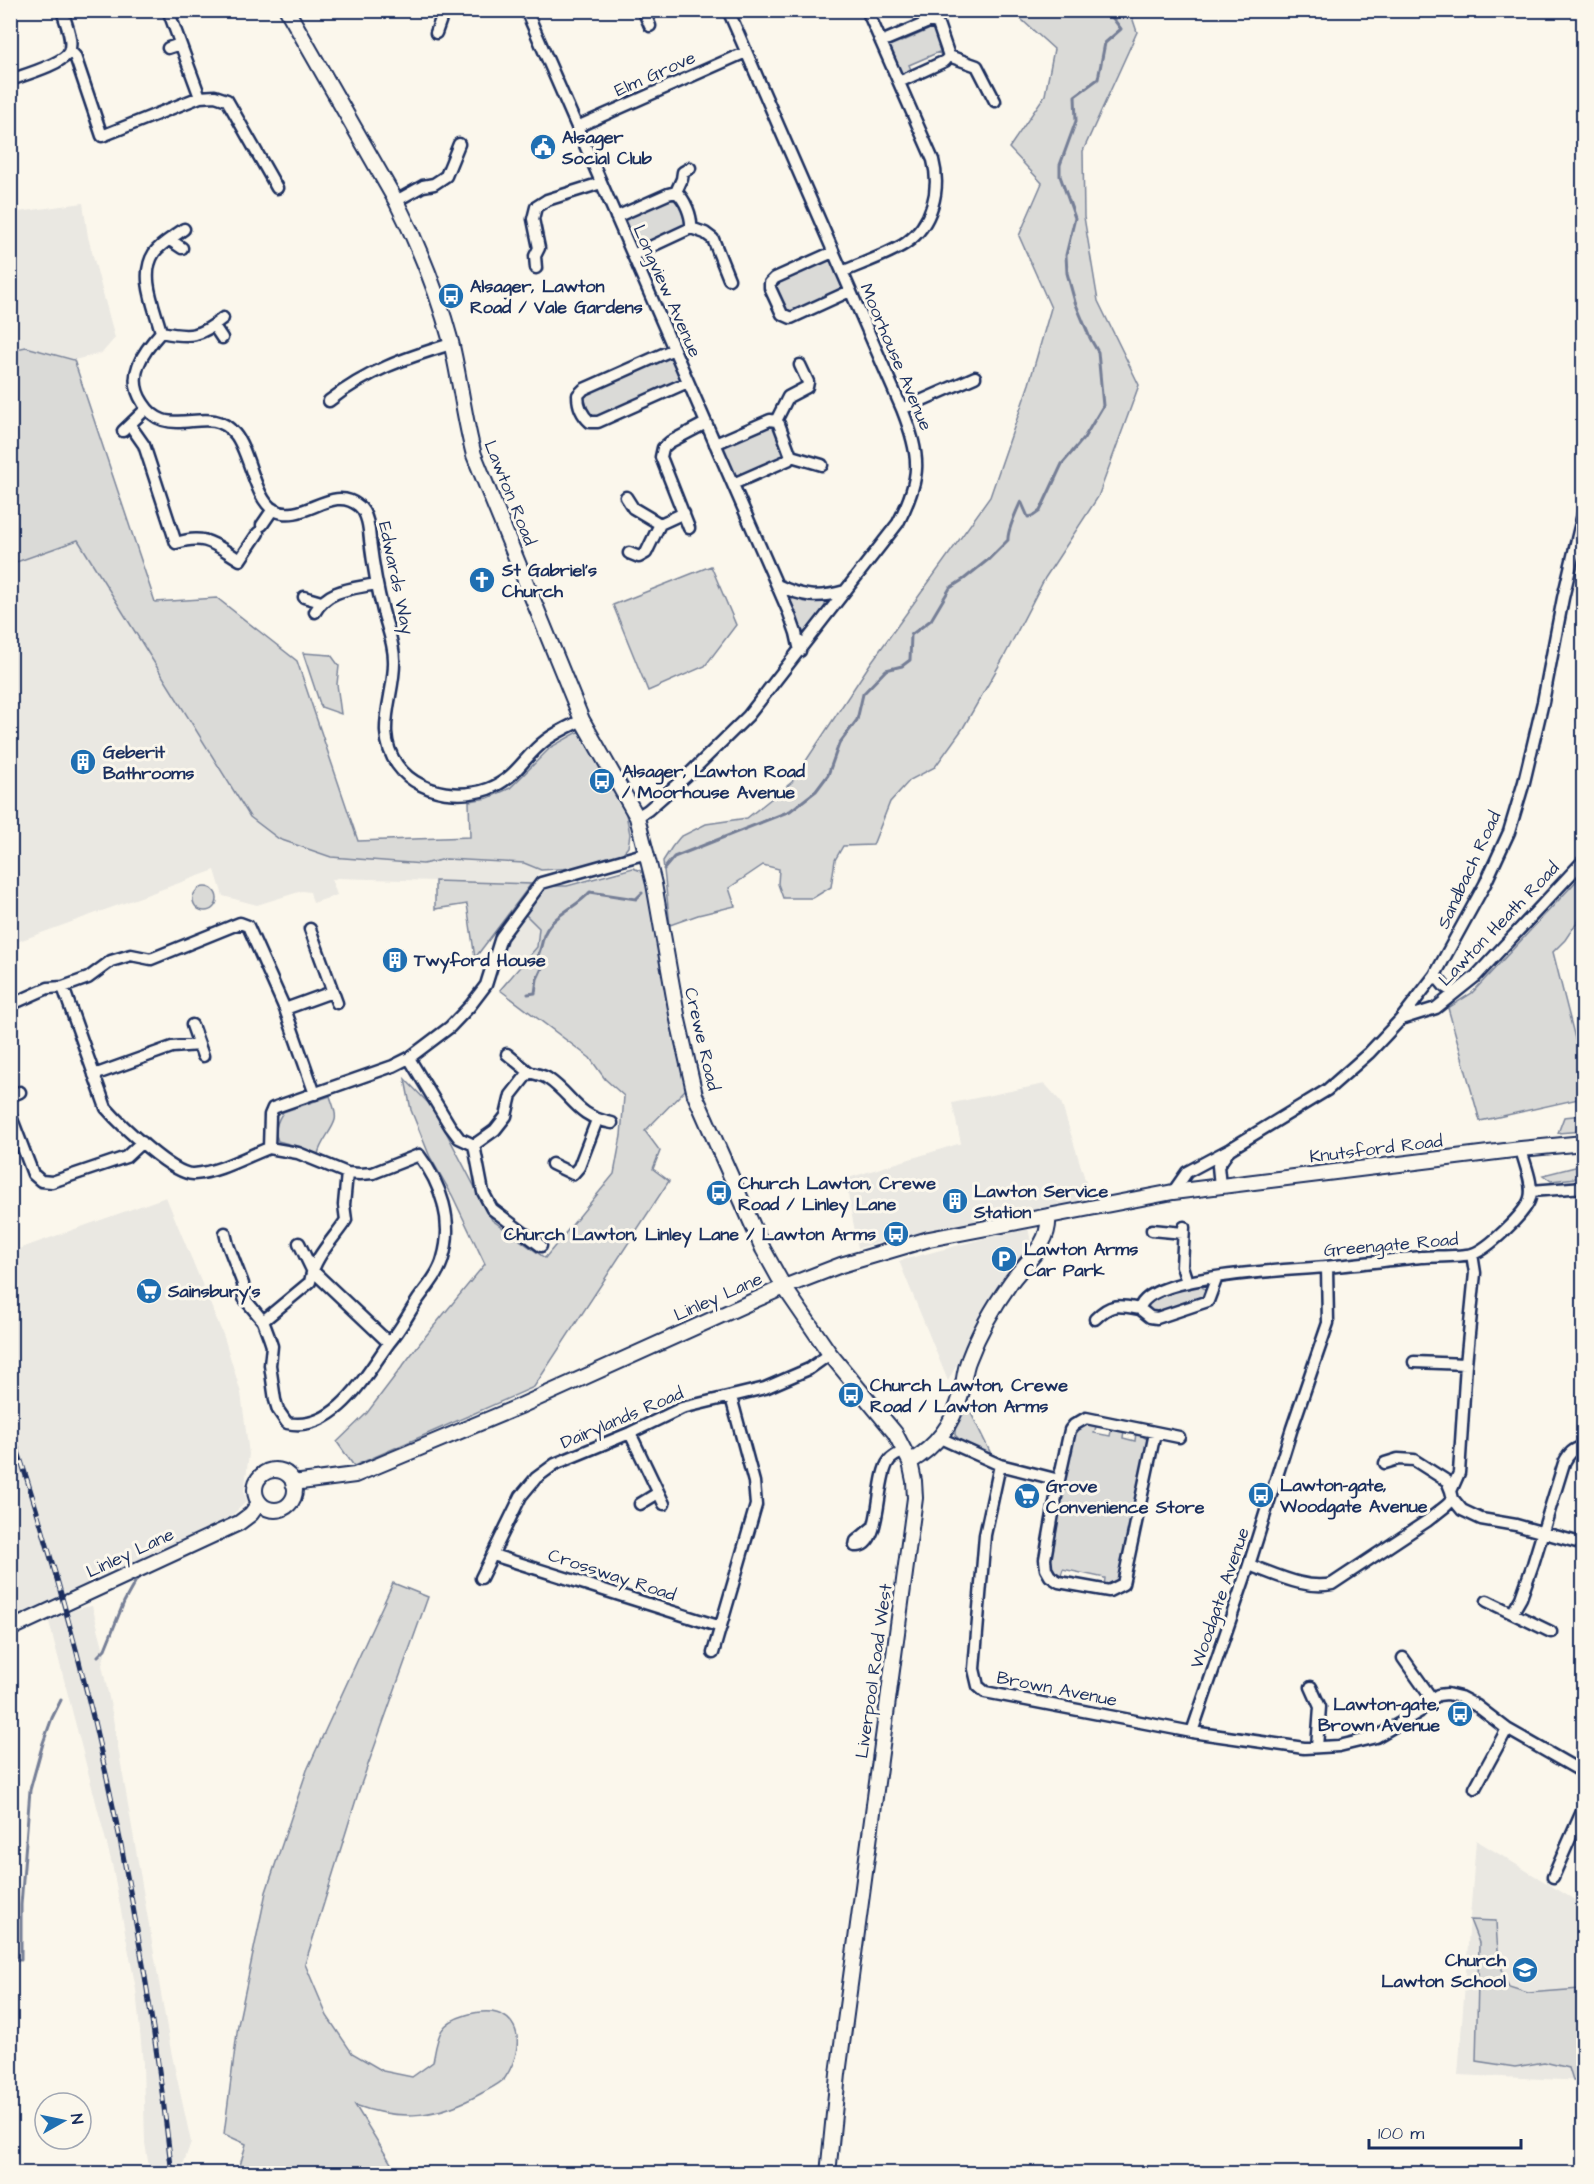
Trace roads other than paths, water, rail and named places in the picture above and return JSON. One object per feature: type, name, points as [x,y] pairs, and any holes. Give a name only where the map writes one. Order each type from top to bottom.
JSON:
[{"type":"main road","name":"Lawton Road","points":[[286,10],[396,201],[421,254],[451,344],[464,417],[474,455],[582,720],[637,817],[647,853]]},
{"type":"main road","name":"Crewe Road","points":[[647,853],[678,1020],[695,1095],[763,1249],[784,1287],[830,1354],[896,1433],[907,1457]]},
{"type":"main road","name":"Knutsford Road","points":[[1173,1192],[1584,1143]]},
{"type":"main road","name":"Linley Lane","points":[[293,1483],[354,1475],[518,1407],[784,1287],[841,1266],[929,1239],[1173,1192]]},
{"type":"main road","points":[[907,1457],[920,1456],[940,1438],[951,1422],[961,1395],[968,1361],[977,1339],[1011,1283],[1046,1238],[1049,1226],[1048,1216]]},
{"type":"main road","name":"Liverpool Road West","points":[[828,2174],[838,2074],[915,1498],[914,1481],[907,1457]]},
{"type":"main road","points":[[275,1470],[286,1474],[293,1483],[294,1495],[291,1501],[282,1509],[270,1509],[259,1503],[255,1490],[263,1474],[275,1470]]},
{"type":"main road","name":"Linley Lane","points":[[10,1629],[239,1523],[251,1514],[259,1503]]},
{"type":"street","points":[[10,80],[63,60],[70,51],[70,40],[62,10]]},
{"type":"street","points":[[168,10],[200,97]]},
{"type":"street","points":[[436,33],[445,11],[453,10]]},
{"type":"street","name":"Longview Avenue","points":[[526,10],[777,585],[796,633],[800,651]]},
{"type":"street","points":[[644,10],[650,26]]},
{"type":"street","name":"Moorhouse Avenue","points":[[637,817],[692,771],[748,716],[898,523],[910,501],[916,479],[917,456],[912,433],[728,10]]},
{"type":"street","points":[[842,272],[905,244],[921,230],[934,199],[937,179],[933,160],[867,10]]},
{"type":"street","points":[[881,42],[934,21],[940,10]]},
{"type":"street","points":[[934,21],[938,24],[949,56]]},
{"type":"street","points":[[168,48],[180,44]]},
{"type":"street","points":[[70,51],[75,56],[102,135],[200,97],[215,96],[227,100],[277,189]]},
{"type":"street","name":"Elm Grove","points":[[577,127],[746,52]]},
{"type":"street","points":[[899,82],[945,61],[949,56]]},
{"type":"street","points":[[949,56],[977,66],[995,101]]},
{"type":"street","points":[[396,201],[446,176],[459,144]]},
{"type":"street","points":[[616,217],[676,192],[683,172],[690,168]]},
{"type":"street","points":[[536,268],[535,256],[539,248],[533,219],[536,207],[547,200],[602,183]]},
{"type":"street","points":[[676,192],[681,196],[692,221],[691,228]]},
{"type":"street","points":[[633,255],[691,228],[713,239],[729,279]]},
{"type":"street","points":[[161,332],[149,290],[147,274],[151,249],[170,240],[184,229]]},
{"type":"street","points":[[170,240],[182,248]]},
{"type":"street","points":[[833,252],[775,278],[770,283],[770,288],[782,315],[791,318],[850,291]]},
{"type":"street","points":[[161,332],[194,336],[214,326],[223,318]]},
{"type":"street","points":[[214,326],[222,338]]},
{"type":"street","points":[[146,409],[127,428],[144,445],[176,543],[191,538],[207,540],[240,560],[273,509],[262,496],[237,435],[225,424],[205,419],[165,421],[146,409],[138,397],[135,381],[138,362],[161,332]]},
{"type":"street","points":[[329,401],[365,375],[401,359],[451,344]]},
{"type":"street","points":[[674,349],[584,389],[578,395],[578,402],[584,417],[590,422],[598,422],[688,382]]},
{"type":"street","points":[[776,421],[788,397],[807,387],[808,382],[800,365]]},
{"type":"street","points":[[902,409],[975,377]]},
{"type":"street","points":[[715,444],[770,420],[776,421]]},
{"type":"street","points":[[776,421],[791,456]]},
{"type":"street","points":[[689,528],[661,457],[663,448],[670,442],[706,423]]},
{"type":"street","points":[[791,456],[822,465]]},
{"type":"street","points":[[733,484],[788,460],[791,456]]},
{"type":"street","points":[[626,497],[633,508],[660,524]]},
{"type":"street","name":"Edwards Way","points":[[273,509],[293,513],[338,498],[351,501],[362,508],[368,522],[376,584],[393,646],[394,661],[386,724],[387,739],[398,764],[417,785],[458,794],[486,790],[505,781],[545,741],[582,720]]},
{"type":"street","name":"Sandbach Road","points":[[1173,1192],[1187,1172],[1328,1090],[1369,1053],[1401,1019],[1435,975],[1485,884],[1509,832],[1524,782],[1543,702],[1563,598],[1584,510]]},
{"type":"street","points":[[629,553],[639,557],[646,553],[660,524],[684,513]]},
{"type":"street","points":[[315,612],[321,602],[335,593],[376,584]]},
{"type":"street","points":[[777,585],[810,597],[826,597],[845,591]]},
{"type":"street","points":[[304,597],[321,602]]},
{"type":"street","points":[[269,1148],[270,1114],[273,1108],[409,1058],[450,1027],[486,985],[501,936],[542,883],[647,853]]},
{"type":"street","name":"Lawton Heath Road","points":[[1401,1019],[1436,1008],[1476,976],[1584,860]]},
{"type":"street","points":[[10,1005],[48,988],[63,987],[88,978],[111,961],[131,955],[151,958],[240,923],[246,918],[285,1009],[315,1094]]},
{"type":"street","points":[[310,930],[337,1003]]},
{"type":"street","points":[[1435,975],[1444,987],[1455,993]]},
{"type":"street","points":[[63,987],[106,1107],[118,1121],[176,1169],[192,1175],[214,1170],[269,1148],[298,1154],[347,1173],[373,1173],[416,1150],[440,1189],[446,1212],[447,1237],[443,1259],[436,1273],[404,1325],[348,1399],[323,1418],[300,1425],[287,1423],[278,1410],[270,1365],[272,1346],[263,1321],[244,1298],[243,1284],[225,1233]]},
{"type":"street","points":[[285,1009],[332,992]]},
{"type":"street","points":[[94,1075],[172,1047],[201,1050],[192,1025]]},
{"type":"street","points":[[507,1054],[529,1072],[545,1077],[575,1106],[597,1120],[612,1123]]},
{"type":"street","points":[[409,1058],[450,1126],[459,1138],[474,1145]]},
{"type":"street","points":[[474,1145],[495,1130],[506,1116],[511,1095],[529,1072]]},
{"type":"street","points":[[10,1114],[33,1174],[41,1181],[52,1182],[126,1156],[142,1142]]},
{"type":"street","points":[[552,1164],[573,1174],[579,1167],[597,1120]]},
{"type":"street","points":[[474,1145],[483,1192],[492,1209],[541,1246]]},
{"type":"street","points":[[1220,1186],[1218,1166],[1230,1149]]},
{"type":"street","points":[[1521,1149],[1531,1191],[1584,1187]]},
{"type":"street","points":[[263,1321],[310,1282],[312,1270],[346,1220],[344,1205],[347,1173]]},
{"type":"street","name":"Greengate Road","points":[[1140,1310],[1140,1305],[1149,1296],[1187,1282],[1217,1276],[1472,1254],[1485,1247],[1524,1212],[1531,1191]]},
{"type":"street","points":[[1152,1230],[1183,1230],[1182,1266],[1187,1282]]},
{"type":"street","points":[[299,1243],[312,1270],[389,1343]]},
{"type":"street","points":[[1249,1564],[1305,1584],[1316,1586],[1332,1584],[1446,1506],[1459,1473],[1475,1273],[1472,1254]]},
{"type":"street","name":"Woodgate Avenue","points":[[1192,1732],[1328,1323],[1328,1267]]},
{"type":"street","points":[[1095,1319],[1105,1309],[1112,1306],[1122,1305],[1157,1318],[1208,1301],[1217,1276]]},
{"type":"street","name":"Dairylands Road","points":[[481,1578],[521,1496],[536,1478],[555,1464],[630,1433],[682,1408],[703,1401],[731,1397],[765,1388],[791,1378],[830,1354]]},
{"type":"street","points":[[1414,1362],[1466,1364]]},
{"type":"street","points":[[713,1653],[756,1505],[754,1482],[731,1397]]},
{"type":"street","points":[[1155,1433],[1124,1584],[1109,1592],[1059,1582],[1050,1576],[1046,1569],[1045,1559],[1070,1430],[1086,1418],[1179,1437]]},
{"type":"street","points":[[630,1433],[664,1504]]},
{"type":"street","points":[[940,1438],[1000,1465],[1059,1480]]},
{"type":"street","points":[[1513,1612],[1521,1598],[1569,1453],[1584,1446]]},
{"type":"street","points":[[874,1526],[884,1472],[889,1460],[907,1457]]},
{"type":"street","points":[[1385,1463],[1398,1459],[1414,1460],[1447,1481],[1452,1495],[1462,1510],[1470,1515],[1584,1544]]},
{"type":"street","name":"Brown Avenue","points":[[1000,1465],[987,1524],[974,1670],[978,1686],[985,1692],[1192,1732],[1304,1748],[1339,1746],[1376,1737],[1419,1712],[1432,1699]]},
{"type":"street","points":[[640,1503],[658,1493]]},
{"type":"street","name":"Crossway Road","points":[[494,1555],[721,1627]]},
{"type":"street","points":[[1487,1601],[1551,1632]]},
{"type":"street","points":[[1403,1658],[1432,1699],[1447,1694],[1460,1697],[1477,1706],[1507,1728],[1584,1773]]},
{"type":"street","points":[[1311,1687],[1320,1707],[1317,1748]]},
{"type":"street","points":[[1474,1788],[1507,1728]]},
{"type":"street","points":[[1553,1877],[1584,1807]]},
{"type":"waterway","points":[[664,869],[674,857],[790,811],[816,791],[828,775],[839,744],[857,720],[863,694],[886,670],[902,666],[910,660],[911,635],[931,620],[950,588],[989,559],[1008,540],[1021,501],[1028,517],[1040,511],[1062,464],[1084,438],[1103,406],[1098,352],[1075,302],[1067,273],[1066,255],[1075,218],[1060,176],[1060,165],[1076,121],[1075,96],[1098,79],[1105,43],[1121,29],[1109,13],[1110,10]]},
{"type":"waterway","points":[[528,994],[535,993],[537,979],[542,968],[538,955],[545,933],[559,916],[590,892],[636,899],[642,893]]},
{"type":"waterway","points":[[98,1656],[105,1649],[124,1602],[139,1575]]},
{"type":"waterway","points":[[10,1958],[21,1960],[21,1905],[30,1790],[43,1743],[61,1700]]},
{"type":"railway","points":[[10,1427],[66,1610],[111,1796],[146,1984],[172,2174]]},
{"type":"place","name":"Alsager Social Club","points":[[543,147]]},
{"type":"place","name":"Alsager, Lawton Road / Vale Gardens","points":[[451,296]]},
{"type":"place","name":"St Gabriel's Church","points":[[482,580]]},
{"type":"place","name":"Geberit Bathrooms","points":[[83,762]]},
{"type":"place","name":"Alsager, Lawton Road / Moorhouse Avenue","points":[[602,781]]},
{"type":"place","name":"Twyford House","points":[[395,960]]},
{"type":"place","name":"Church Lawton, Crewe Road / Linley Lane","points":[[719,1193]]},
{"type":"place","name":"Lawton Service Station","points":[[955,1201]]},
{"type":"place","name":"Church Lawton, Linley Lane / Lawton Arms","points":[[896,1234]]},
{"type":"place","name":"Lawton Arms Car Park","points":[[1004,1259]]},
{"type":"place","name":"Sainsbury's","points":[[149,1291]]},
{"type":"place","name":"Church Lawton, Crewe Road / Lawton Arms","points":[[851,1395]]},
{"type":"place","name":"Lawton-gate, Woodgate Avenue","points":[[1261,1495]]},
{"type":"place","name":"Grove Convenience Store","points":[[1027,1496]]},
{"type":"place","name":"Lawton-gate, Brown Avenue","points":[[1460,1714]]},
{"type":"place","name":"Church Lawton School","points":[[1525,1970]]}]
